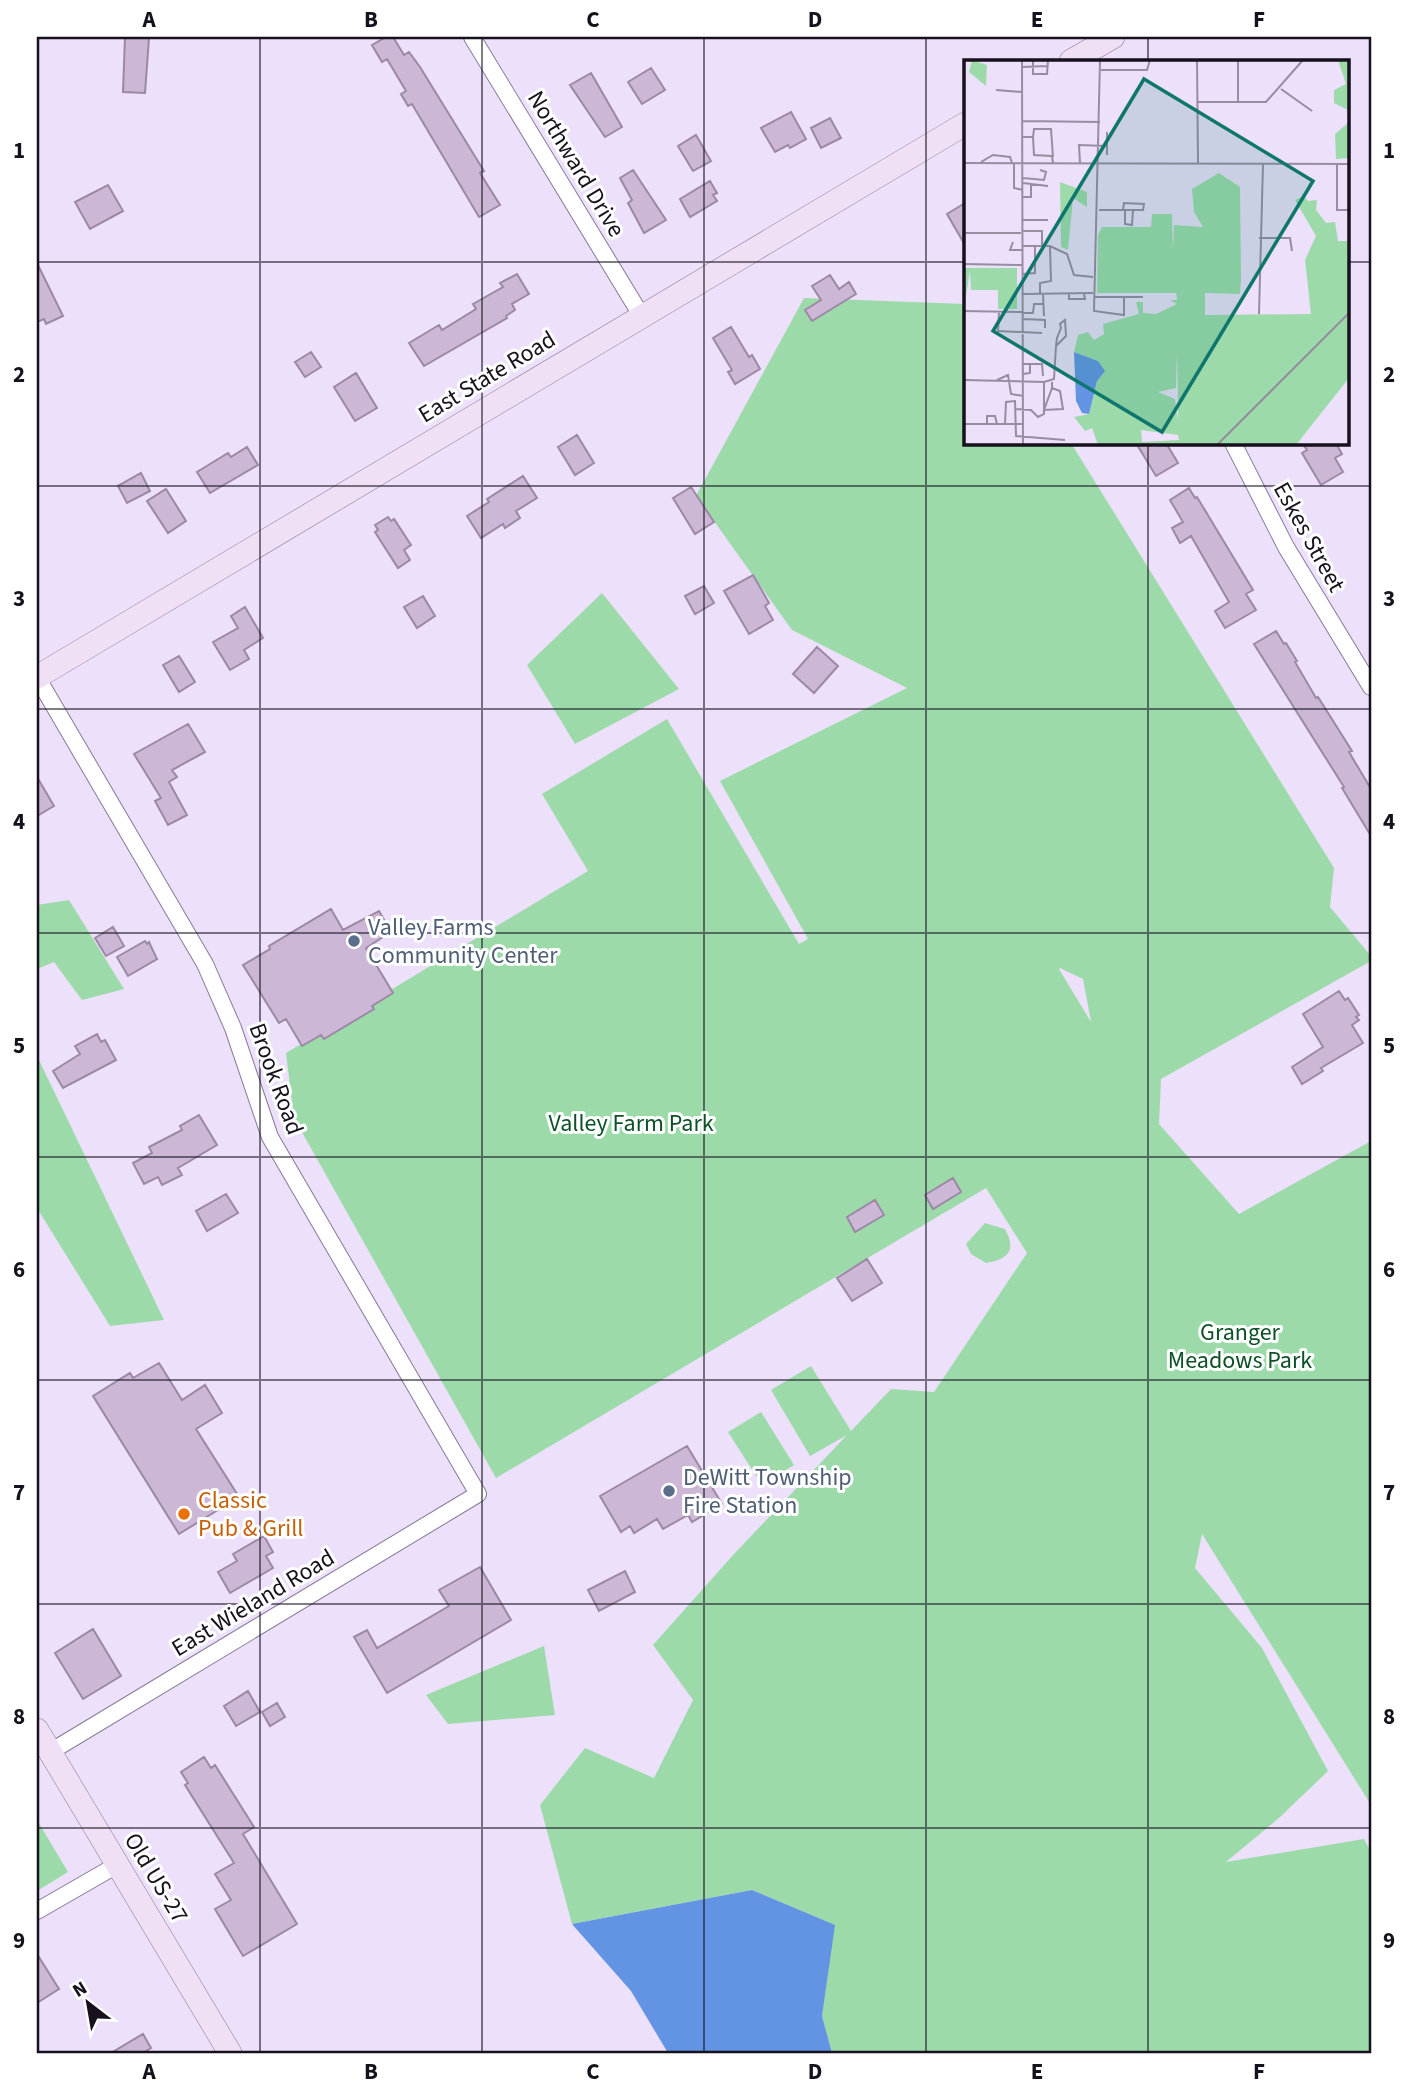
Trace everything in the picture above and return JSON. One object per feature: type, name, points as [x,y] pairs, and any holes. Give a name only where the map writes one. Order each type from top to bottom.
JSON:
[{"type":"street","name":"Northward Drive","points":[[472,37],[641,315]]},
{"type":"street","points":[[1073,60],[1112,37]]},
{"type":"street","name":"East State Road","points":[[37,677],[964,125]]},
{"type":"street","name":"Eskes Street","points":[[1234,444],[1286,547],[1371,687]]},
{"type":"street","name":"Brook Road","points":[[37,677],[205,964],[233,1028],[270,1137],[478,1494]]},
{"type":"street","name":"East Wieland Road","points":[[50,1752],[478,1494]]},
{"type":"street","name":"Old US-27","points":[[37,1730],[230,2053]]},
{"type":"street","points":[[37,1911],[117,1865]]},
{"type":"green space","points":[[804,298],[964,304],[964,444],[1072,444],[1334,868],[1330,907],[1371,956],[1371,961],[1161,1079],[1159,1124],[1239,1214],[1371,1141],[1371,1805],[1202,1534],[1195,1568],[1262,1648],[1328,1771],[1279,1818],[1226,1862],[1364,1839],[1371,1852],[1371,2053],[832,2053],[822,2016],[834,1925],[752,1890],[572,1924],[540,1805],[585,1748],[654,1778],[693,1700],[653,1645],[734,1554],[847,1435],[810,1456],[771,1390],[811,1366],[851,1431],[891,1389],[934,1392],[1027,1253],[986,1188],[496,1478],[294,1118],[286,1053],[588,871],[542,794],[667,719],[799,944],[808,939],[720,781],[907,688],[792,630],[696,496]],"holes":[[[1060,968],[1083,979],[1091,1022],[1059,969]]]},
{"type":"green space","points":[[602,593],[679,689],[575,744],[527,665]]},
{"type":"green space","points":[[69,900],[124,989],[82,1000],[54,962],[37,969],[37,905]]},
{"type":"green space","points":[[37,1056],[164,1320],[110,1326],[37,1208]]},
{"type":"green space","points":[[985,1223],[1005,1229],[1010,1243],[1005,1256],[986,1263],[971,1254],[966,1244]]},
{"type":"green space","points":[[761,1412],[794,1465],[762,1485],[728,1432]]},
{"type":"green space","points":[[544,1646],[555,1715],[448,1724],[426,1695]]},
{"type":"green space","points":[[37,1820],[68,1872],[37,1891]]},
{"type":"water","points":[[752,1890],[835,1925],[822,2016],[832,2053],[668,2053],[631,1991],[572,1924]]},
{"type":"building","points":[[125,37],[149,38],[145,93],[123,92]]},
{"type":"building","points":[[386,37],[393,37],[404,55],[409,52],[420,67],[484,171],[480,173],[500,205],[479,217],[412,104],[408,106],[401,94],[406,91],[387,59],[382,62],[372,45]]},
{"type":"building","points":[[651,68],[665,90],[642,104],[628,82]]},
{"type":"building","points":[[591,73],[622,127],[605,137],[570,85]]},
{"type":"building","points":[[791,112],[806,139],[790,148],[788,145],[775,152],[761,128]]},
{"type":"building","points":[[830,118],[841,138],[821,148],[811,128]]},
{"type":"building","points":[[696,135],[711,161],[693,171],[678,146]]},
{"type":"building","points":[[633,170],[666,220],[644,233],[628,203],[632,200],[620,178]]},
{"type":"building","points":[[710,181],[717,193],[713,195],[717,201],[690,217],[680,199]]},
{"type":"building","points":[[108,185],[123,211],[90,229],[75,202]]},
{"type":"building","points":[[964,204],[964,243],[947,214]]},
{"type":"building","points":[[37,263],[63,316],[46,324],[44,319],[37,322]]},
{"type":"building","points":[[517,274],[529,294],[512,304],[515,310],[506,316],[507,318],[424,366],[409,343],[439,325],[442,330],[476,309],[473,304],[503,287],[500,283]]},
{"type":"building","points":[[830,275],[839,289],[849,282],[856,294],[812,321],[805,310],[821,300],[812,286]]},
{"type":"building","points":[[731,327],[749,357],[752,355],[760,369],[735,384],[728,372],[732,370],[713,338]]},
{"type":"building","points":[[311,352],[321,367],[305,377],[295,362]]},
{"type":"building","points":[[356,373],[377,408],[355,421],[334,387]]},
{"type":"building","points":[[577,435],[594,463],[575,475],[558,447]]},
{"type":"building","points":[[1137,444],[1167,444],[1178,463],[1156,476]]},
{"type":"building","points":[[1303,444],[1337,444],[1342,454],[1335,458],[1343,472],[1321,485],[1302,453],[1307,450]]},
{"type":"building","points":[[247,447],[258,465],[210,493],[197,472],[228,453],[231,457]]},
{"type":"building","points":[[141,473],[150,491],[127,503],[118,486]]},
{"type":"building","points":[[523,476],[537,498],[516,511],[520,518],[505,528],[503,524],[481,538],[467,516],[489,502],[487,499]]},
{"type":"building","points":[[691,487],[714,522],[695,534],[673,498]]},
{"type":"building","points":[[1189,488],[1253,590],[1246,594],[1256,610],[1225,628],[1215,611],[1229,602],[1191,536],[1180,543],[1172,528],[1183,522],[1170,500]]},
{"type":"building","points":[[166,489],[186,521],[168,533],[147,501]]},
{"type":"building","points":[[388,517],[391,521],[394,519],[411,545],[404,550],[410,560],[398,568],[375,532],[378,530],[375,525]]},
{"type":"building","points":[[753,575],[769,603],[765,606],[773,620],[749,634],[724,591]]},
{"type":"building","points":[[704,586],[714,603],[695,614],[685,596]]},
{"type":"building","points":[[423,596],[435,616],[417,628],[404,607]]},
{"type":"building","points":[[245,607],[263,638],[244,650],[249,659],[230,670],[213,642],[238,628],[231,616]]},
{"type":"building","points":[[1276,631],[1352,751],[1349,752],[1371,789],[1371,836],[1342,788],[1344,787],[1254,644]]},
{"type":"building","points":[[817,647],[838,666],[814,693],[793,674]]},
{"type":"building","points":[[179,656],[195,682],[179,692],[163,665]]},
{"type":"building","points":[[188,724],[205,752],[172,770],[177,777],[169,782],[187,815],[168,825],[155,801],[161,798],[134,754]]},
{"type":"building","points":[[37,777],[54,806],[37,816]]},
{"type":"building","points":[[331,909],[343,930],[379,911],[391,932],[366,948],[393,993],[372,1006],[374,1009],[324,1039],[321,1035],[302,1046],[286,1019],[279,1023],[243,965]]},
{"type":"building","points":[[113,927],[124,946],[106,956],[95,938]]},
{"type":"building","points":[[145,941],[147,944],[149,942],[157,959],[128,976],[117,957]]},
{"type":"building","points":[[1339,991],[1345,1000],[1348,998],[1359,1015],[1356,1017],[1359,1020],[1352,1025],[1363,1043],[1321,1068],[1323,1071],[1302,1084],[1292,1067],[1323,1047],[1303,1014]]},
{"type":"building","points":[[97,1034],[101,1042],[105,1040],[116,1060],[63,1088],[53,1071],[80,1054],[75,1046]]},
{"type":"building","points":[[199,1115],[217,1145],[178,1168],[182,1175],[162,1185],[158,1177],[144,1184],[133,1163],[152,1153],[149,1147],[182,1130],[180,1126]]},
{"type":"building","points":[[953,1178],[961,1192],[933,1209],[925,1195]]},
{"type":"building","points":[[226,1194],[238,1213],[207,1231],[196,1211]]},
{"type":"building","points":[[875,1200],[884,1215],[855,1232],[847,1217]]},
{"type":"building","points":[[867,1259],[882,1283],[852,1301],[837,1278]]},
{"type":"building","points":[[159,1363],[182,1400],[205,1385],[222,1413],[196,1429],[239,1497],[179,1534],[93,1396],[130,1373],[133,1378]]},
{"type":"building","points":[[687,1446],[722,1504],[692,1522],[688,1515],[663,1529],[657,1519],[634,1533],[630,1526],[621,1532],[600,1496]]},
{"type":"building","points":[[264,1536],[273,1552],[266,1556],[273,1568],[230,1593],[218,1572],[237,1561],[233,1554]]},
{"type":"building","points":[[480,1567],[511,1620],[387,1693],[354,1637],[367,1630],[377,1648],[449,1606],[439,1590]]},
{"type":"building","points":[[625,1571],[635,1592],[599,1611],[588,1590]]},
{"type":"building","points":[[93,1629],[121,1676],[83,1699],[55,1653]]},
{"type":"building","points":[[248,1691],[260,1712],[236,1726],[224,1706]]},
{"type":"building","points":[[277,1703],[285,1717],[270,1726],[262,1712]]},
{"type":"building","points":[[204,1757],[211,1768],[215,1765],[254,1827],[243,1834],[297,1924],[243,1956],[215,1909],[231,1900],[215,1874],[234,1863],[185,1785],[188,1783],[181,1772]]},
{"type":"building","points":[[37,1954],[59,1989],[37,2003]]},
{"type":"building","points":[[143,2034],[151,2048],[143,2053],[111,2053]]},
{"type":"place","name":"Valley Farms Community Center","points":[[354,941]]},
{"type":"place","name":"DeWitt Township Fire Station","points":[[669,1491]]},
{"type":"place","name":"Classic Pub & Grill","points":[[184,1514]]},
{"type":"park label","name":"Valley Farm Park","points":[[631,1123]]},
{"type":"park label","name":"Granger Meadows Park","points":[[1240,1346]]}]
